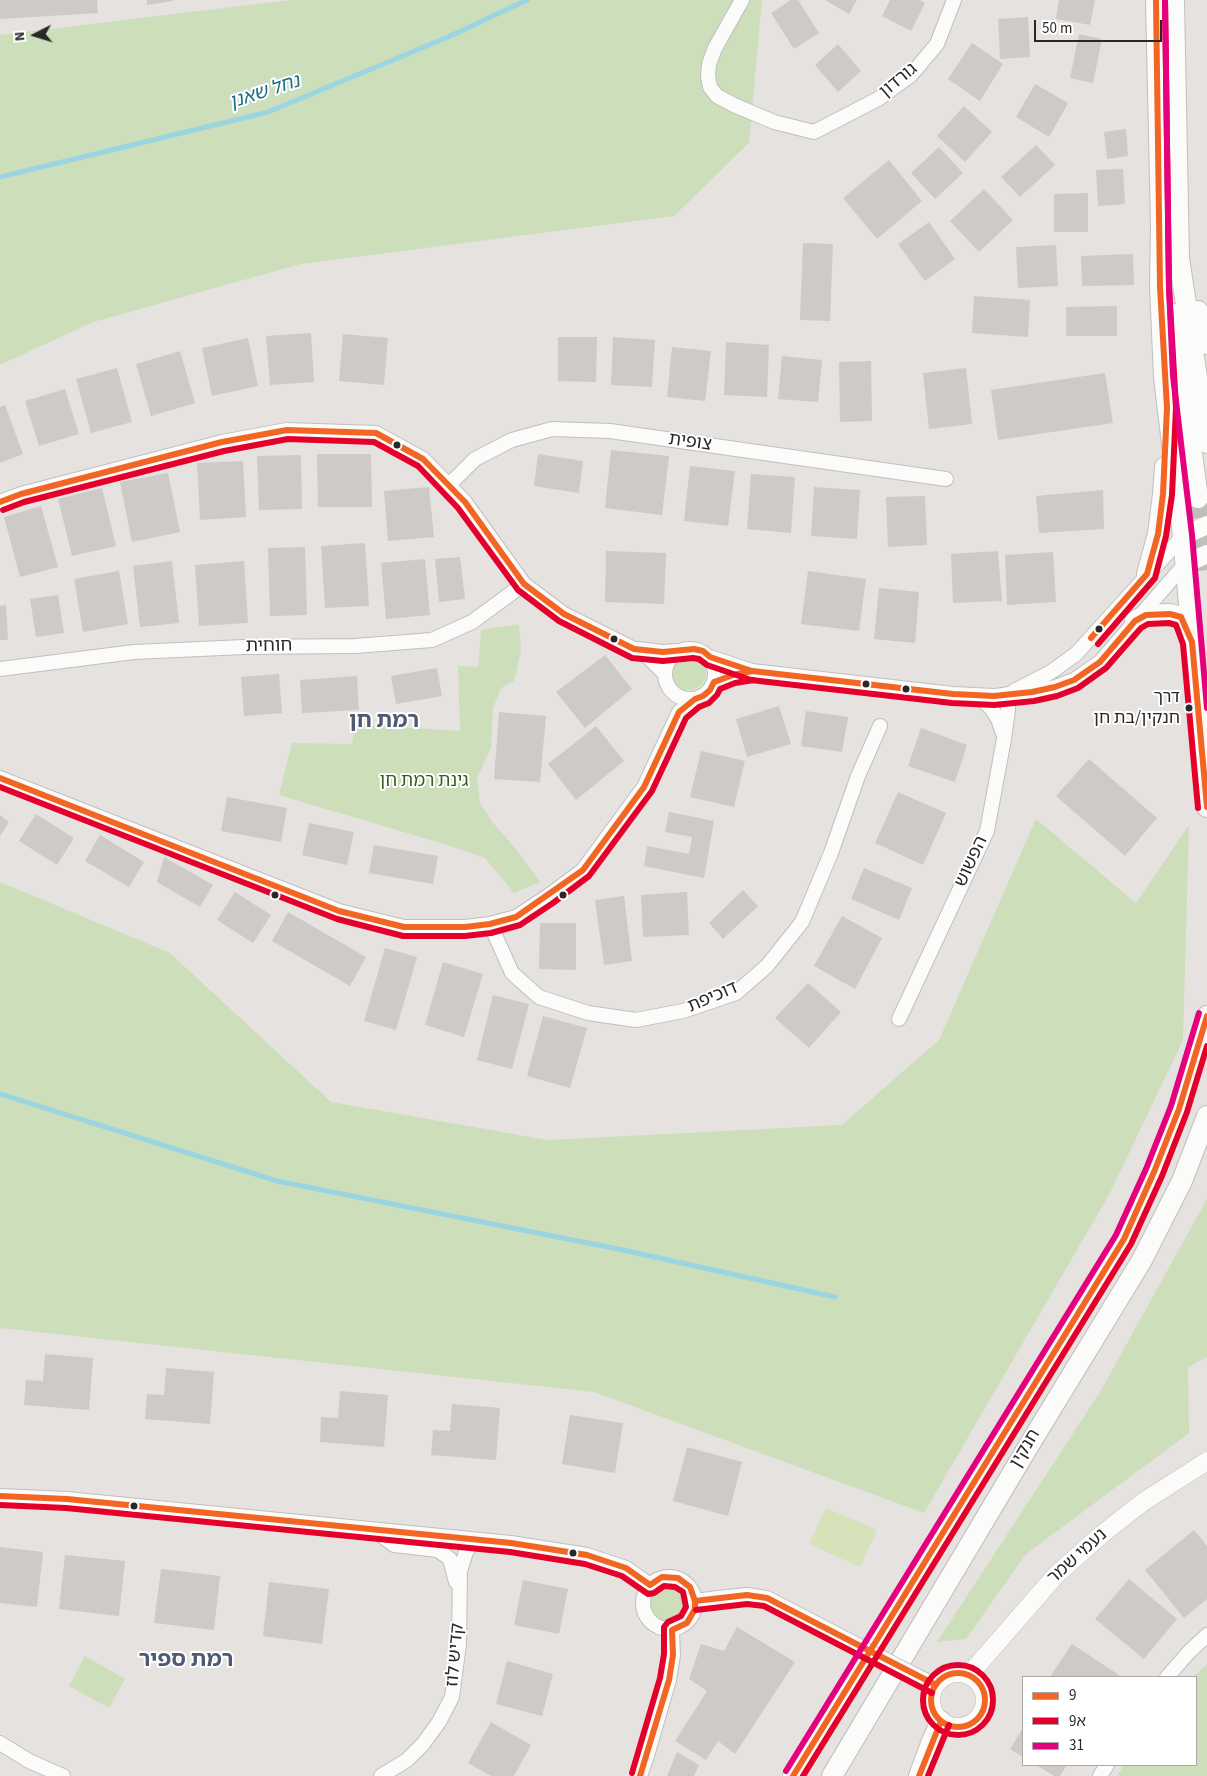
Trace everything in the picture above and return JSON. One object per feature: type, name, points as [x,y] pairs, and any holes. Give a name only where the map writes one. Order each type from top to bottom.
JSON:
[{"type":"main road","points":[[1156,0],[1161,317],[1164,377],[1185,564],[1207,807]]},
{"type":"main road","points":[[1174,0],[1180,258],[1207,443]]},
{"type":"main road","points":[[1178,214],[1184,257],[1207,344]]},
{"type":"main road","points":[[1160,226],[1198,498]]},
{"type":"main road","points":[[1147,574],[1158,534],[1163,494],[1167,408]]},
{"type":"main road","points":[[1135,621],[1146,615],[1176,615],[1184,621],[1192,642]]},
{"type":"main road","name":"חנקין","points":[[793,1776],[1124,1239],[1154,1172],[1179,1109],[1207,1016]]},
{"type":"main road","name":"חנקין","points":[[832,1776],[1142,1260],[1182,1181],[1207,1116]]},
{"type":"main road","points":[[919,1776],[941,1721]]},
{"type":"street","name":"גורדון","points":[[742,0],[715,48],[709,64],[708,76],[710,87],[717,96],[734,105],[774,122],[814,132],[878,99],[910,75],[937,44],[954,0]]},
{"type":"street","name":"צופית","points":[[449,486],[475,459],[512,440],[552,429],[610,431],[946,478]]},
{"type":"street","points":[[0,502],[21,494],[222,442],[287,430],[376,433],[423,459],[464,502],[524,584],[564,614],[649,658],[665,674]]},
{"type":"street","points":[[1007,694],[1051,672],[1076,654],[1182,536],[1207,525]]},
{"type":"street","points":[[694,699],[677,696],[666,682],[665,674],[666,665],[670,657],[677,652],[694,648],[710,657],[752,671],[972,696],[1032,692],[1055,687],[1074,680],[1100,662],[1185,564],[1207,554]]},
{"type":"street","name":"חוחית","points":[[0,669],[134,652],[244,647],[355,646],[432,640],[472,622],[524,584]]},
{"type":"street","points":[[634,649],[677,652]]},
{"type":"street","points":[[0,778],[339,912],[404,927],[490,924],[516,917],[583,870],[644,787],[675,719],[683,707],[710,690],[716,674],[710,657]]},
{"type":"street","points":[[714,682],[752,671]]},
{"type":"street","points":[[671,690],[675,707],[675,719]]},
{"type":"street","name":"הפשוש","points":[[899,1018],[987,831],[1004,738],[1008,710],[1007,694]]},
{"type":"street","points":[[972,696],[981,699],[994,713],[1004,738]]},
{"type":"street","name":"דוכיפת","points":[[490,924],[512,973],[539,996],[588,1012],[636,1020],[683,1011],[736,993],[767,966],[802,922],[831,853],[858,776],[880,726]]},
{"type":"street","name":"נעמי שמר","points":[[969,1676],[1056,1575],[1101,1535],[1136,1508],[1207,1461]]},
{"type":"street","points":[[0,1496],[67,1499],[372,1529],[587,1554],[626,1568],[650,1585]]},
{"type":"street","points":[[372,1529],[394,1545],[438,1550],[450,1559],[460,1595]]},
{"type":"street","name":"קדיש לוז","points":[[382,1776],[407,1760],[423,1744],[452,1697],[459,1644],[460,1571],[470,1546],[478,1540]]},
{"type":"street","points":[[662,1577],[678,1578],[690,1587],[695,1601],[695,1609],[692,1616],[686,1623],[672,1630],[656,1627],[645,1615],[642,1599],[650,1585],[662,1577]]},
{"type":"street","points":[[695,1601],[747,1594],[767,1598],[936,1685]]},
{"type":"street","points":[[640,1776],[669,1680],[673,1655],[672,1630]]},
{"type":"street","points":[[1168,1676],[1207,1636]]},
{"type":"street","points":[[955,1673],[969,1676],[977,1681],[982,1688],[984,1706],[975,1720],[967,1725],[949,1726],[937,1717],[932,1704],[931,1698],[936,1685],[947,1675],[955,1673]]},
{"type":"street","points":[[0,1743],[28,1761],[63,1776]]},
{"type":"green space","points":[[290,0],[762,0],[749,143],[674,216],[301,264],[93,322],[0,365],[0,35]]},
{"type":"green space","name":"גינת רמת חן","points":[[519,624],[521,651],[514,681],[501,688],[493,708],[491,747],[477,779],[480,803],[494,824],[516,849],[540,882],[514,893],[485,858],[279,795],[292,743],[352,744],[355,724],[460,731],[458,666],[478,667],[481,630]]},
{"type":"green space","points":[[689,656],[701,661],[706,673],[701,685],[689,690],[677,685],[672,673],[677,661]]},
{"type":"green space","points":[[1036,819],[1136,903],[1189,825],[1183,1040],[1110,1193],[924,1513],[594,1392],[0,1328],[0,882],[170,953],[331,1102],[548,1140],[842,1125],[939,1040]]},
{"type":"green space","points":[[1207,1199],[1207,1357],[1188,1367],[1189,1433],[1026,1554],[966,1639],[937,1642],[1100,1392]]},
{"type":"green space","points":[[826,1508],[877,1530],[860,1567],[809,1544]]},
{"type":"green space","points":[[668,1584],[682,1589],[687,1603],[682,1617],[668,1622],[654,1617],[649,1603],[654,1589]]},
{"type":"green space","points":[[85,1656],[125,1679],[109,1708],[69,1686]]},
{"type":"green space","points":[[1207,1664],[1207,1776],[1117,1776],[1123,1766],[1197,1766],[1197,1676],[1194,1676]]},
{"type":"building","points":[[0,0],[97,0],[98,13],[0,19]]},
{"type":"building","points":[[147,0],[173,0],[173,1],[147,5]]},
{"type":"building","points":[[791,0],[798,0],[819,33],[794,49],[771,13]]},
{"type":"building","points":[[825,0],[857,0],[849,14]]},
{"type":"building","points":[[890,0],[920,0],[925,3],[911,31],[882,16]]},
{"type":"building","points":[[1059,0],[1095,0],[1090,25],[1056,19]]},
{"type":"building","points":[[1028,17],[1030,57],[1000,59],[998,19]]},
{"type":"building","points":[[1079,34],[1102,39],[1093,83],[1070,78]]},
{"type":"building","points":[[972,43],[1003,64],[980,101],[948,79]]},
{"type":"building","points":[[838,44],[861,71],[838,92],[815,65]]},
{"type":"building","points":[[1035,84],[1068,103],[1049,137],[1016,117]]},
{"type":"building","points":[[964,106],[992,132],[965,162],[937,136]]},
{"type":"building","points":[[1126,129],[1128,156],[1107,159],[1104,132]]},
{"type":"building","points":[[1036,145],[1055,165],[1020,197],[1001,177]]},
{"type":"building","points":[[939,147],[963,173],[935,199],[911,173]]},
{"type":"building","points":[[889,160],[922,201],[877,239],[843,198]]},
{"type":"building","points":[[1123,169],[1125,204],[1098,206],[1096,170]]},
{"type":"building","points":[[984,189],[1013,220],[979,252],[950,221]]},
{"type":"building","points":[[1088,193],[1088,232],[1054,232],[1054,194]]},
{"type":"building","points":[[929,222],[955,259],[925,281],[898,244]]},
{"type":"building","points":[[803,243],[833,244],[830,321],[800,320]]},
{"type":"building","points":[[1056,245],[1058,286],[1018,288],[1016,247]]},
{"type":"building","points":[[1133,254],[1134,285],[1082,286],[1081,256]]},
{"type":"building","points":[[974,296],[1030,300],[1028,337],[972,333]]},
{"type":"building","points":[[1117,306],[1117,336],[1066,336],[1066,307]]},
{"type":"building","points":[[311,333],[314,382],[270,385],[266,336]]},
{"type":"building","points":[[343,334],[388,338],[384,385],[339,381]]},
{"type":"building","points":[[558,337],[597,337],[596,382],[558,381]]},
{"type":"building","points":[[613,337],[655,340],[652,387],[611,385]]},
{"type":"building","points":[[248,338],[258,386],[212,396],[202,348]]},
{"type":"building","points":[[726,342],[769,345],[767,397],[724,395]]},
{"type":"building","points":[[672,347],[711,351],[705,401],[667,397]]},
{"type":"building","points":[[180,351],[195,403],[151,416],[136,364]]},
{"type":"building","points":[[782,356],[822,360],[818,402],[778,399]]},
{"type":"building","points":[[871,361],[872,421],[840,422],[839,362]]},
{"type":"building","points":[[117,368],[132,422],[91,433],[76,379]]},
{"type":"building","points":[[966,368],[972,424],[929,429],[923,373]]},
{"type":"building","points":[[1105,373],[1113,423],[998,440],[991,390]]},
{"type":"building","points":[[65,389],[79,434],[39,446],[25,401]]},
{"type":"building","points":[[5,405],[23,454],[0,463],[0,407]]},
{"type":"building","points":[[611,450],[669,456],[662,515],[605,508]]},
{"type":"building","points":[[317,454],[371,454],[372,507],[318,507]]},
{"type":"building","points":[[538,454],[583,461],[579,493],[534,486]]},
{"type":"building","points":[[301,455],[302,509],[259,510],[257,456]]},
{"type":"building","points":[[243,461],[246,517],[200,520],[197,463]]},
{"type":"building","points":[[690,466],[735,471],[728,526],[684,521]]},
{"type":"building","points":[[168,473],[180,532],[132,542],[120,482]]},
{"type":"building","points":[[751,474],[795,477],[791,533],[747,529]]},
{"type":"building","points":[[429,487],[434,537],[388,541],[384,491]]},
{"type":"building","points":[[814,487],[860,490],[857,539],[811,536]]},
{"type":"building","points":[[102,488],[116,546],[72,556],[58,499]]},
{"type":"building","points":[[1103,490],[1104,529],[1039,533],[1036,496]]},
{"type":"building","points":[[925,496],[927,545],[888,547],[886,497]]},
{"type":"building","points":[[41,506],[58,567],[20,577],[4,517]]},
{"type":"building","points":[[365,543],[369,606],[325,608],[321,546]]},
{"type":"building","points":[[305,547],[307,615],[270,616],[268,548]]},
{"type":"building","points":[[606,551],[666,553],[664,604],[605,602]]},
{"type":"building","points":[[998,551],[1002,601],[953,603],[951,554]]},
{"type":"building","points":[[1053,552],[1056,602],[1007,605],[1005,555]]},
{"type":"building","points":[[460,557],[465,599],[439,602],[435,559]]},
{"type":"building","points":[[425,559],[430,615],[386,619],[381,563]]},
{"type":"building","points":[[172,561],[179,623],[140,627],[133,566]]},
{"type":"building","points":[[244,561],[248,623],[199,626],[195,565]]},
{"type":"building","points":[[119,571],[128,624],[83,632],[74,579]]},
{"type":"building","points":[[808,571],[866,579],[859,631],[801,624]]},
{"type":"building","points":[[879,588],[919,592],[915,643],[874,639]]},
{"type":"building","points":[[58,595],[64,633],[36,637],[30,599]]},
{"type":"building","points":[[6,605],[8,640],[0,640],[0,606]]},
{"type":"building","points":[[605,655],[632,689],[585,728],[556,692]]},
{"type":"building","points":[[437,668],[442,696],[396,704],[391,676]]},
{"type":"building","points":[[279,674],[282,713],[244,716],[241,677]]},
{"type":"building","points":[[357,676],[359,710],[302,713],[300,680]]},
{"type":"building","points":[[779,706],[791,744],[747,757],[736,719]]},
{"type":"building","points":[[806,711],[848,717],[842,752],[801,746]]},
{"type":"building","points":[[499,712],[546,716],[540,782],[494,779]]},
{"type":"building","points":[[596,726],[624,761],[576,800],[548,764]]},
{"type":"building","points":[[921,728],[967,745],[955,782],[908,766]]},
{"type":"building","points":[[701,751],[745,761],[734,807],[690,797]]},
{"type":"building","points":[[1089,759],[1157,818],[1125,856],[1056,796]]},
{"type":"building","points":[[898,792],[946,813],[923,865],[875,843]]},
{"type":"building","points":[[227,797],[287,808],[281,842],[221,831]]},
{"type":"building","points":[[669,812],[714,821],[704,878],[644,866],[647,846],[689,854],[692,837],[665,832]]},
{"type":"building","points":[[36,814],[74,838],[57,865],[19,841]]},
{"type":"building","points":[[0,815],[9,822],[0,836]]},
{"type":"building","points":[[309,823],[354,832],[347,865],[302,855]]},
{"type":"building","points":[[100,835],[144,862],[129,887],[85,861]]},
{"type":"building","points":[[374,845],[438,856],[433,884],[369,873]]},
{"type":"building","points":[[164,857],[213,885],[200,907],[157,882]]},
{"type":"building","points":[[864,868],[912,888],[899,920],[851,899]]},
{"type":"building","points":[[743,890],[758,906],[723,939],[709,923]]},
{"type":"building","points":[[235,892],[271,915],[253,943],[217,920]]},
{"type":"building","points":[[687,892],[689,935],[643,937],[641,895]]},
{"type":"building","points":[[624,896],[632,961],[604,965],[595,900]]},
{"type":"building","points":[[288,912],[366,957],[350,986],[272,941]]},
{"type":"building","points":[[842,916],[882,938],[855,989],[814,966]]},
{"type":"building","points":[[540,923],[576,923],[576,970],[539,969]]},
{"type":"building","points":[[385,948],[417,957],[396,1030],[364,1021]]},
{"type":"building","points":[[443,962],[483,974],[464,1037],[425,1025]]},
{"type":"building","points":[[808,983],[841,1012],[809,1048],[775,1018]]},
{"type":"building","points":[[493,995],[529,1004],[512,1069],[477,1060]]},
{"type":"building","points":[[543,1016],[587,1028],[570,1088],[527,1076]]},
{"type":"building","points":[[45,1354],[93,1358],[89,1410],[24,1405],[26,1380],[43,1381]]},
{"type":"building","points":[[166,1368],[214,1372],[210,1424],[145,1419],[147,1394],[164,1395]]},
{"type":"building","points":[[340,1391],[388,1395],[384,1447],[320,1442],[321,1417],[338,1418]]},
{"type":"building","points":[[452,1404],[500,1408],[496,1460],[431,1455],[433,1430],[450,1431]]},
{"type":"building","points":[[570,1415],[623,1423],[615,1473],[562,1464]]},
{"type":"building","points":[[687,1447],[742,1462],[728,1516],[673,1501]]},
{"type":"building","points":[[1194,1530],[1207,1546],[1207,1599],[1184,1618],[1145,1570]]},
{"type":"building","points":[[0,1547],[43,1552],[37,1607],[0,1603]]},
{"type":"building","points":[[65,1555],[125,1561],[119,1616],[59,1609]]},
{"type":"building","points":[[161,1569],[220,1576],[214,1630],[154,1623]]},
{"type":"building","points":[[1129,1579],[1177,1619],[1144,1659],[1095,1619]]},
{"type":"building","points":[[523,1580],[568,1589],[559,1634],[514,1625]]},
{"type":"building","points":[[269,1582],[329,1589],[322,1644],[263,1636]]},
{"type":"building","points":[[737,1627],[795,1662],[735,1754],[718,1741],[706,1760],[675,1741],[707,1691],[689,1679],[701,1644],[724,1651]]},
{"type":"building","points":[[1072,1644],[1120,1676],[1051,1676]]},
{"type":"building","points":[[507,1661],[553,1674],[542,1716],[496,1704]]},
{"type":"building","points":[[491,1722],[531,1745],[514,1776],[491,1776],[468,1763]]},
{"type":"building","points":[[1022,1730],[1022,1756],[1010,1749]]},
{"type":"building","points":[[677,1752],[699,1765],[694,1776],[667,1776]]},
{"type":"building","points":[[1038,1766],[1066,1766],[1060,1776],[1054,1776]]},
{"type":"waterway","name":"נחל שאנן","points":[[0,177],[268,112],[448,37],[527,0]]},
{"type":"waterway","points":[[0,1094],[277,1181],[623,1250],[835,1297]]},
{"type":"tunnel","points":[[1198,498],[1207,570]]},
{"type":"transit line","name":"9","points":[[1091,638],[1147,574],[1158,534],[1163,494],[1167,408],[1160,287],[1156,0]]},
{"type":"transit line","name":"9א","points":[[1098,644],[1155,578],[1166,536],[1172,495],[1176,408],[1169,287],[1165,0]]},
{"type":"transit line","name":"31","points":[[1165,0],[1169,287],[1173,376],[1192,535],[1207,708]]},
{"type":"transit line","name":"9","points":[[0,502],[21,494],[222,442],[287,430],[376,433],[423,459],[465,502],[524,584],[564,614],[634,649],[663,652],[694,649],[703,651],[710,657],[752,671],[953,694],[994,696],[1032,692],[1055,687],[1074,680],[1100,662],[1135,621],[1146,615],[1170,614],[1181,617],[1192,642],[1207,807]]},
{"type":"transit line","name":"9א","points":[[3,510],[24,502],[224,451],[288,439],[374,442],[418,466],[458,508],[518,590],[559,621],[632,658],[663,661],[693,658],[699,659],[707,665],[751,680],[952,703],[994,705],[1034,701],[1057,696],[1078,688],[1106,668],[1141,628],[1148,624],[1169,623],[1176,625],[1183,644],[1198,808]]},
{"type":"transit line","name":"9","points":[[0,778],[339,911],[404,927],[465,927],[490,924],[516,917],[583,870],[644,787],[679,712],[695,699],[703,696],[710,690],[714,682],[752,671]]},
{"type":"transit line","name":"9א","points":[[0,787],[337,919],[403,936],[465,936],[491,933],[520,925],[589,876],[652,791],[686,718],[699,707],[709,703],[720,689],[735,683],[754,680]]},
{"type":"transit line","name":"31","points":[[786,1771],[1116,1235],[1146,1169],[1171,1106],[1199,1013]]},
{"type":"transit line","name":"9","points":[[793,1776],[1124,1239],[1154,1172],[1179,1109],[1207,1016]]},
{"type":"transit line","name":"9א","points":[[803,1776],[1131,1244],[1162,1176],[1187,1112],[1207,1046]]},
{"type":"transit line","name":"9","points":[[0,1496],[67,1499],[511,1543],[587,1555],[626,1568],[650,1585],[662,1577],[678,1578],[690,1587],[695,1601],[695,1609],[687,1623],[672,1630],[673,1655],[669,1680],[640,1776]]},
{"type":"transit line","name":"9א","points":[[0,1505],[66,1508],[510,1552],[585,1564],[622,1576],[648,1594],[654,1593],[664,1586],[675,1587],[683,1592],[686,1607],[681,1616],[668,1622],[664,1627],[664,1654],[660,1678],[632,1773]]},
{"type":"transit line","name":"9","points":[[695,1601],[747,1595],[767,1598],[936,1685]]},
{"type":"transit line","name":"9א","points":[[696,1610],[747,1604],[764,1606],[932,1693]]},
{"type":"transit line","name":"9א","points":[[965,1665],[978,1671],[987,1680],[991,1686],[993,1700],[991,1714],[983,1725],[972,1733],[951,1735],[944,1733],[933,1725],[925,1714],[923,1693],[925,1686],[933,1675],[944,1667],[965,1665]]},
{"type":"transit line","name":"9","points":[[958,1673],[968,1675],[977,1681],[983,1690],[985,1700],[983,1710],[977,1719],[968,1725],[958,1727],[948,1725],[939,1719],[933,1710],[931,1700],[933,1690],[939,1681],[948,1675],[958,1673]]},
{"type":"transit line","name":"9","points":[[919,1776],[941,1721]]},
{"type":"transit line","name":"9א","points":[[928,1776],[949,1725]]},
{"type":"place","name":"דרך חנקין/בת חן","points":[[1189,708]]},
{"type":"district","name":"רמת חן","points":[[384,722]]},
{"type":"district","name":"רמת ספיר","points":[[186,1661]]}]
